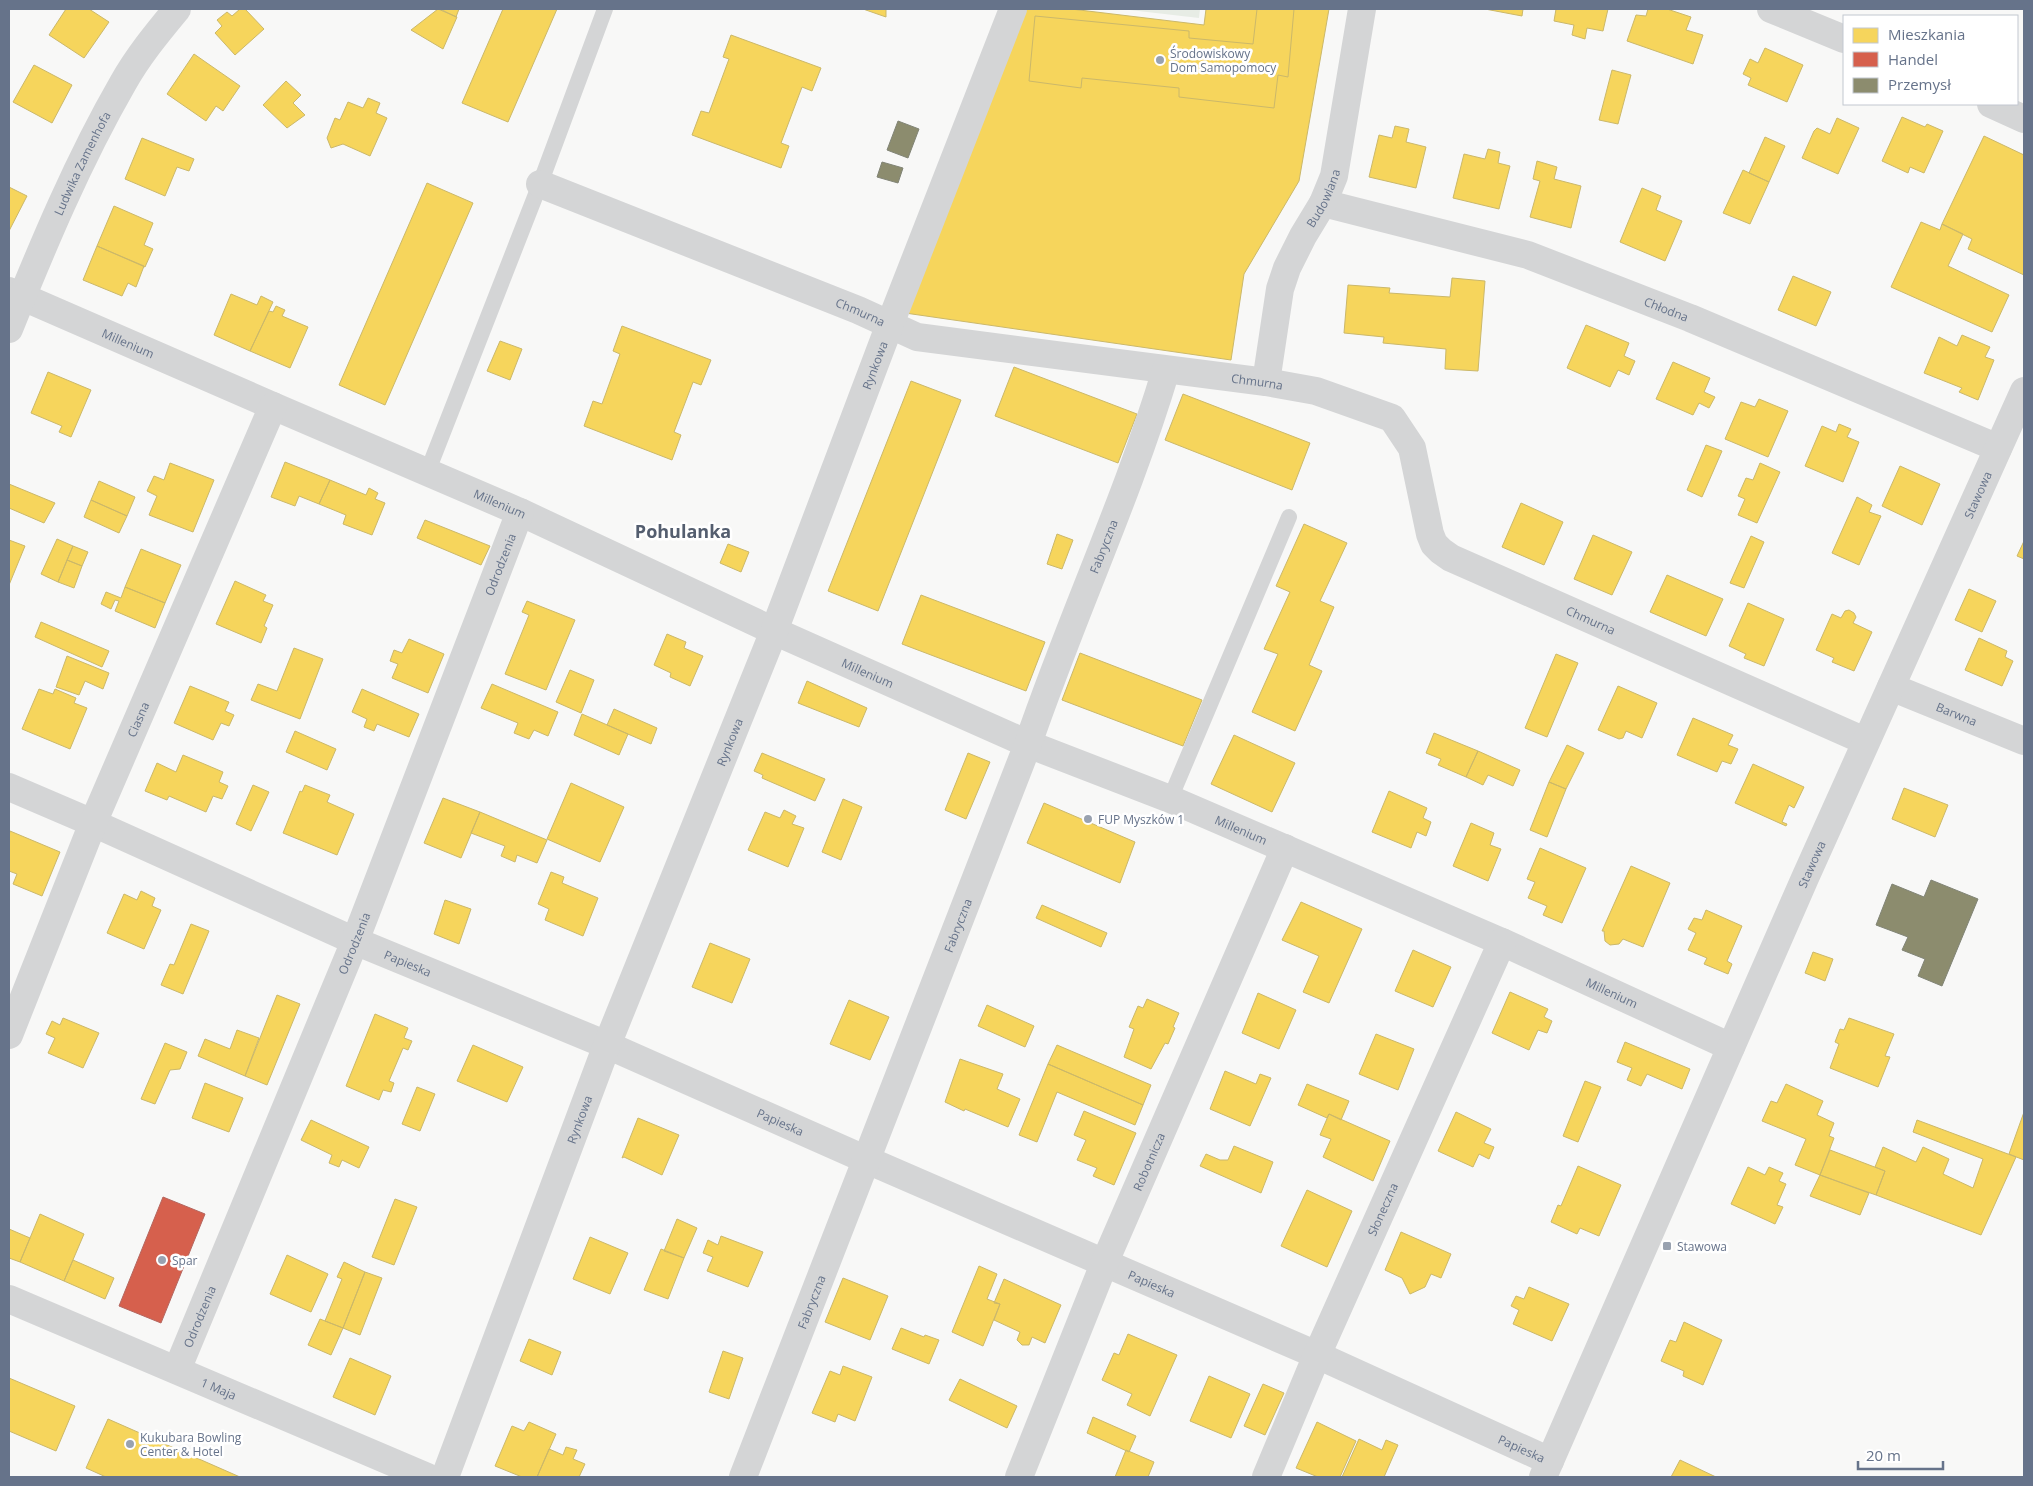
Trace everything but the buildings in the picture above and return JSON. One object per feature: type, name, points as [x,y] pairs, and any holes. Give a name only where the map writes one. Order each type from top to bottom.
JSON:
[{"type":"street","name":"Ludwika Zamenhofa","points":[[9,329],[15,294],[79,166],[124,82],[153,38],[177,9]]},
{"type":"street","name":"Rynkowa","points":[[445,1477],[607,1045],[774,631],[890,324],[1013,9]]},
{"type":"street","name":"Budowlana","points":[[1266,382],[1280,289],[1287,268],[1303,236],[1323,203],[1334,176],[1362,9]]},
{"type":"street","points":[[1771,9],[1843,39]]},
{"type":"street","points":[[1993,105],[2024,119]]},
{"type":"street","name":"Chmurna","points":[[540,184],[858,310],[917,337],[1266,382],[1316,391],[1392,418],[1412,448],[1430,534],[1434,544],[1451,558],[1865,741]]},
{"type":"street","name":"Chłodna","points":[[1323,203],[1528,255],[1690,318],[1998,448]]},
{"type":"street","name":"Millenium","points":[[15,294],[520,512],[774,631],[1028,744],[1285,848],[1502,942],[1731,1048]]},
{"type":"street","name":"Fabryczna","points":[[743,1477],[1028,744],[1063,646],[1127,485],[1166,370]]},
{"type":"street","name":"Stawowa","points":[[1547,1469],[1865,741],[2024,391]]},
{"type":"street","name":"Ciasna","points":[[9,1035],[93,823],[272,406]]},
{"type":"street","name":"Odrodzenia","points":[[177,1370],[355,941],[520,512]]},
{"type":"street","name":"Barwna","points":[[1891,687],[2024,741]]},
{"type":"street","name":"Papieska","points":[[9,787],[355,941],[607,1045],[1104,1264],[1317,1355],[1547,1469]]},
{"type":"street","name":"Robotnicza","points":[[1019,1477],[1104,1264],[1285,848]]},
{"type":"street","name":"Słoneczna","points":[[1266,1477],[1317,1355],[1502,942]]},
{"type":"street","name":"1 Maja","points":[[9,1299],[427,1477]]},
{"type":"lane","points":[[427,473],[540,184],[605,9]]},
{"type":"lane","points":[[1170,800],[1289,517]]},
{"type":"shaded area","points":[[1121,9],[1200,9],[1199,18]]},
{"type":"place","name":"Środowiskowy Dom Samopomocy","points":[[1160,60]]},
{"type":"place","name":"FUP Myszków 1","points":[[1088,819]]},
{"type":"place","name":"Stawowa","points":[[1667,1246]]},
{"type":"place","name":"Spar","points":[[162,1260]]},
{"type":"place","name":"Kukubara Bowling Center & Hotel","points":[[130,1444]]},
{"type":"district","name":"Pohulanka","points":[[683,531]]}]
